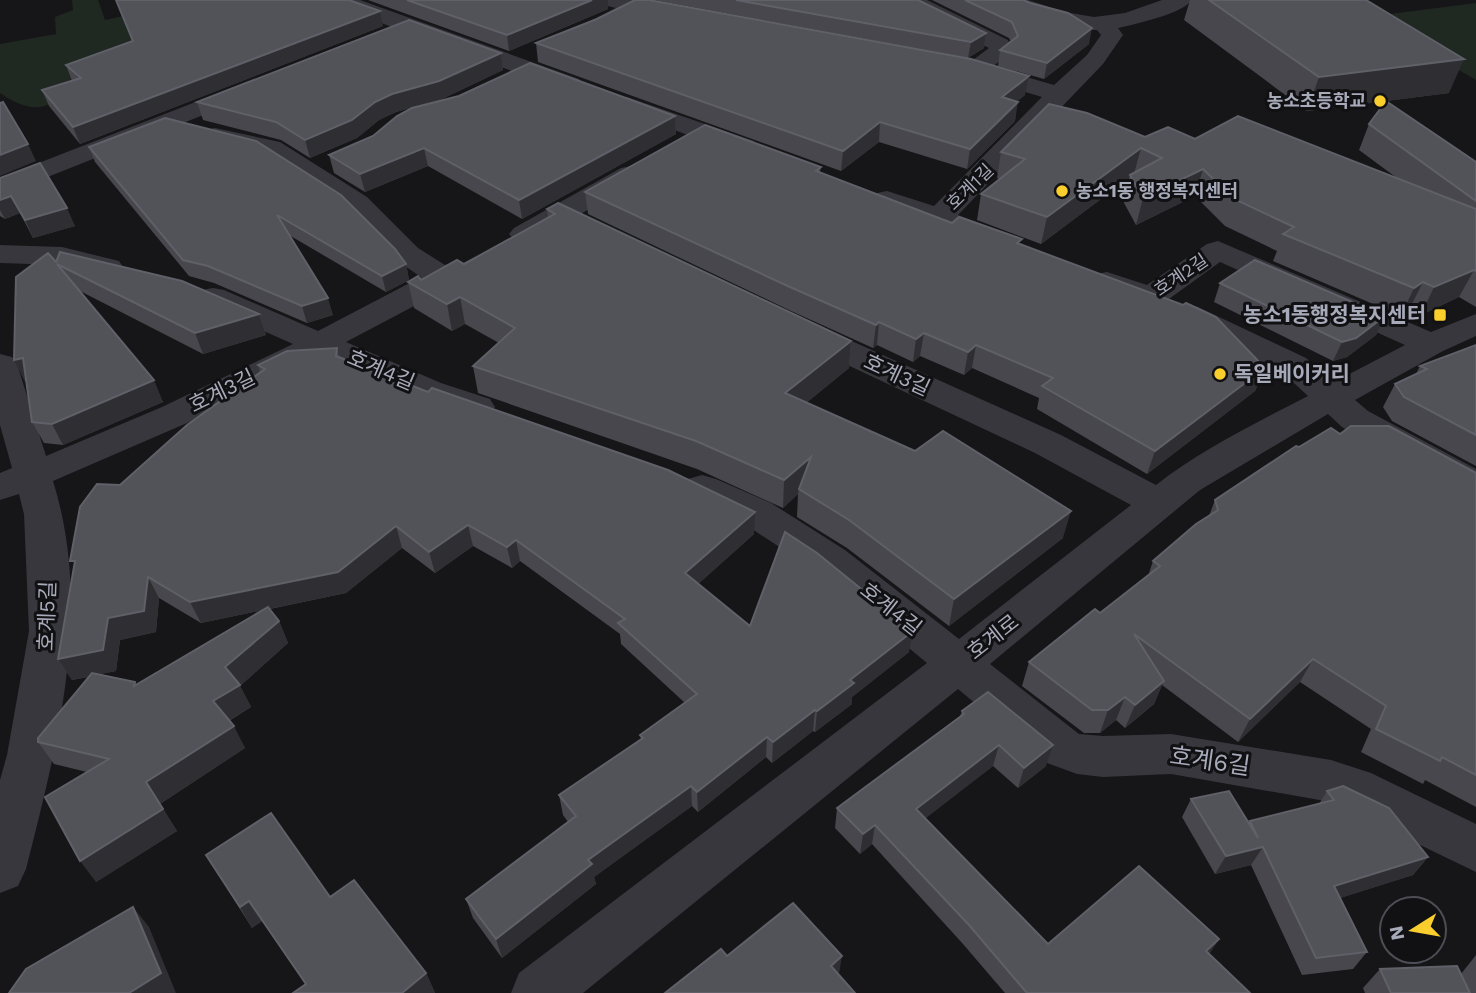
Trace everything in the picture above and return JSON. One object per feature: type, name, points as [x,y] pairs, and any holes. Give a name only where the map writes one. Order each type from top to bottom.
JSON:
[{"type":"street","points":[[340,0],[772,156]]},
{"type":"street","points":[[611,0],[663,10]]},
{"type":"street","points":[[910,0],[990,37],[1000,45],[1001,51],[973,69]]},
{"type":"street","points":[[1008,0],[1074,23],[1105,25],[1135,18],[1181,0]]},
{"type":"street","points":[[579,34],[636,6]]},
{"type":"street","name":"호계1길","points":[[938,218],[975,186],[1059,94],[1107,47],[1112,35],[1105,25]]},
{"type":"street","points":[[376,40],[412,26]]},
{"type":"street","points":[[946,64],[1059,94]]},
{"type":"street","points":[[0,188],[266,82]]},
{"type":"street","points":[[168,121],[216,136],[271,148],[357,203],[407,254],[444,278]]},
{"type":"street","name":"호계3길","points":[[17,481],[163,420],[318,344],[488,254],[705,132]]},
{"type":"street","points":[[309,171],[341,158]]},
{"type":"street","points":[[861,190],[1025,250]]},
{"type":"street","points":[[559,214],[596,232]]},
{"type":"street","name":"호계2길","points":[[1088,274],[1151,297],[1218,250],[1431,344]]},
{"type":"street","points":[[0,254],[62,256],[144,275]]},
{"type":"street","name":"호계4길","points":[[179,285],[202,292],[429,391],[505,417]]},
{"type":"street","points":[[1151,297],[1294,365],[1354,419],[1476,485]]},
{"type":"street","name":"호계3길","points":[[777,319],[1048,444],[1158,503]]},
{"type":"street","name":"호계로","points":[[539,993],[1188,481],[1252,442],[1431,344],[1476,324]]},
{"type":"street","name":"호계5길","points":[[0,364],[17,481],[44,514],[51,631],[30,755],[0,869]]},
{"type":"street","name":"호계4길","points":[[671,476],[757,513],[788,533],[831,561],[960,663]]},
{"type":"street","name":"호계6길","points":[[960,663],[1064,749],[1080,756],[1171,754],[1331,781],[1354,788],[1476,849]]},
{"type":"shaded area","points":[[72,0],[98,0],[105,20],[128,15],[162,46],[75,76],[53,102],[46,105],[25,106],[0,93],[0,44],[56,34],[55,17],[73,10]]},
{"type":"shaded area","points":[[1476,3],[1476,80],[1367,17]]},
{"type":"building","points":[[116,0],[349,0],[380,11],[73,127],[42,90],[81,78],[66,65],[133,41]]},
{"type":"building","points":[[407,0],[592,0],[507,35]]},
{"type":"building","points":[[635,0],[649,0],[971,59],[1029,76],[1002,97],[1018,102],[970,149],[880,122],[843,151],[536,43],[597,19]]},
{"type":"building","points":[[736,0],[918,0],[986,33],[971,42]]},
{"type":"building","points":[[965,0],[1023,0],[1068,13],[1092,28],[1047,63],[1000,50],[1018,36],[1012,22]]},
{"type":"building","points":[[1209,0],[1366,0],[1464,59],[1319,77]]},
{"type":"building","points":[[409,20],[501,53],[439,81],[392,94],[375,102],[352,120],[305,140],[276,122],[197,102]]},
{"type":"building","points":[[530,63],[675,116],[519,200],[424,148],[360,174],[329,155],[373,136],[397,116],[412,108],[459,96]]},
{"type":"building","points":[[1386,101],[1476,162],[1476,201],[1369,124]]},
{"type":"building","points":[[3,102],[28,144],[0,155],[0,103]]},
{"type":"building","points":[[1049,104],[1087,113],[1145,137],[1168,127],[1195,139],[1238,116],[1476,209],[1476,271],[1434,287],[1423,282],[1414,288],[1283,234],[1294,227],[1234,199],[1203,169],[1143,198],[1130,175],[1162,158],[1141,148],[1047,217],[981,194],[1025,159],[1001,152]]},
{"type":"building","points":[[165,118],[256,141],[341,195],[395,249],[406,264],[382,276],[277,215],[328,298],[302,306],[208,266],[183,260],[89,147]]},
{"type":"building","points":[[705,125],[821,167],[816,171],[952,223],[959,217],[1022,239],[1017,243],[1183,305],[1186,303],[1216,317],[1265,368],[1155,451],[1042,386],[1053,378],[976,345],[968,352],[924,333],[916,339],[879,322],[876,325],[585,192]]},
{"type":"building","points":[[40,163],[67,208],[25,220],[11,196],[0,200],[0,178]]},
{"type":"building","points":[[558,203],[851,341],[785,393],[915,451],[943,431],[1071,511],[954,599],[849,520],[799,489],[811,457],[784,480],[696,441],[473,366],[515,328],[460,297],[447,304],[408,282],[418,276],[421,280],[457,260],[464,264],[555,214],[547,209]]},
{"type":"building","points":[[60,252],[182,281],[259,314],[195,333],[57,264],[154,380],[52,424],[32,422],[23,358],[14,360],[16,277],[48,253],[56,262]]},
{"type":"building","points":[[1255,260],[1385,316],[1356,338],[1342,342],[1220,283]]},
{"type":"building","points":[[1476,345],[1476,435],[1404,397],[1395,384],[1427,369],[1420,366]]},
{"type":"building","points":[[337,348],[336,356],[428,392],[432,388],[668,470],[755,512],[685,573],[750,626],[785,532],[817,553],[913,631],[850,680],[854,683],[817,711],[773,742],[767,737],[697,792],[691,786],[588,860],[592,864],[496,939],[466,899],[576,816],[559,795],[643,738],[640,735],[697,694],[618,623],[625,619],[516,540],[507,547],[468,525],[429,552],[396,526],[338,572],[190,602],[148,577],[144,611],[108,618],[103,650],[58,659],[75,561],[70,561],[80,507],[97,484],[120,485],[187,425],[265,369],[258,365],[287,351]]},
{"type":"building","points":[[1351,426],[1389,426],[1476,473],[1476,775],[1442,757],[1440,761],[1376,729],[1386,706],[1313,659],[1250,719],[1134,634],[1164,681],[1135,705],[1125,697],[1108,710],[1092,710],[1029,662],[1095,609],[1100,613],[1160,566],[1153,561],[1196,524],[1218,510],[1215,500],[1296,446],[1299,447],[1331,428],[1340,434]]},
{"type":"building","points":[[268,607],[279,621],[225,667],[240,685],[213,701],[234,726],[146,782],[163,809],[80,861],[45,797],[109,759],[38,742],[38,738],[92,673],[135,682],[134,686]]},
{"type":"building","points":[[988,692],[1053,745],[1024,768],[999,745],[916,809],[1048,944],[1139,866],[1219,939],[1206,951],[1250,993],[1027,993],[969,925],[875,825],[863,834],[837,808],[964,714],[962,711]]},
{"type":"building","points":[[1343,786],[1389,808],[1428,857],[1334,886],[1367,952],[1316,958],[1263,847],[1226,856],[1191,799],[1229,791],[1258,838],[1250,821],[1334,800],[1327,791]]},
{"type":"building","points":[[271,813],[330,897],[354,880],[426,973],[402,993],[293,993],[306,984],[249,901],[240,907],[206,855]]},
{"type":"building","points":[[793,903],[842,956],[831,966],[855,993],[665,993],[721,949],[727,956]]},
{"type":"building","points":[[133,907],[161,973],[129,993],[9,993],[26,969]]},
{"type":"building","points":[[1457,966],[1470,993],[1391,993],[1380,969]]},
{"type":"place","name":"농소초등학교","points":[[1380,101]]},
{"type":"place","name":"농소1동 행정복지센터","points":[[1062,191]]},
{"type":"place","name":"농소1동행정복지센터","points":[[1440,315]]},
{"type":"place","name":"독일베이커리","points":[[1220,374]]}]
